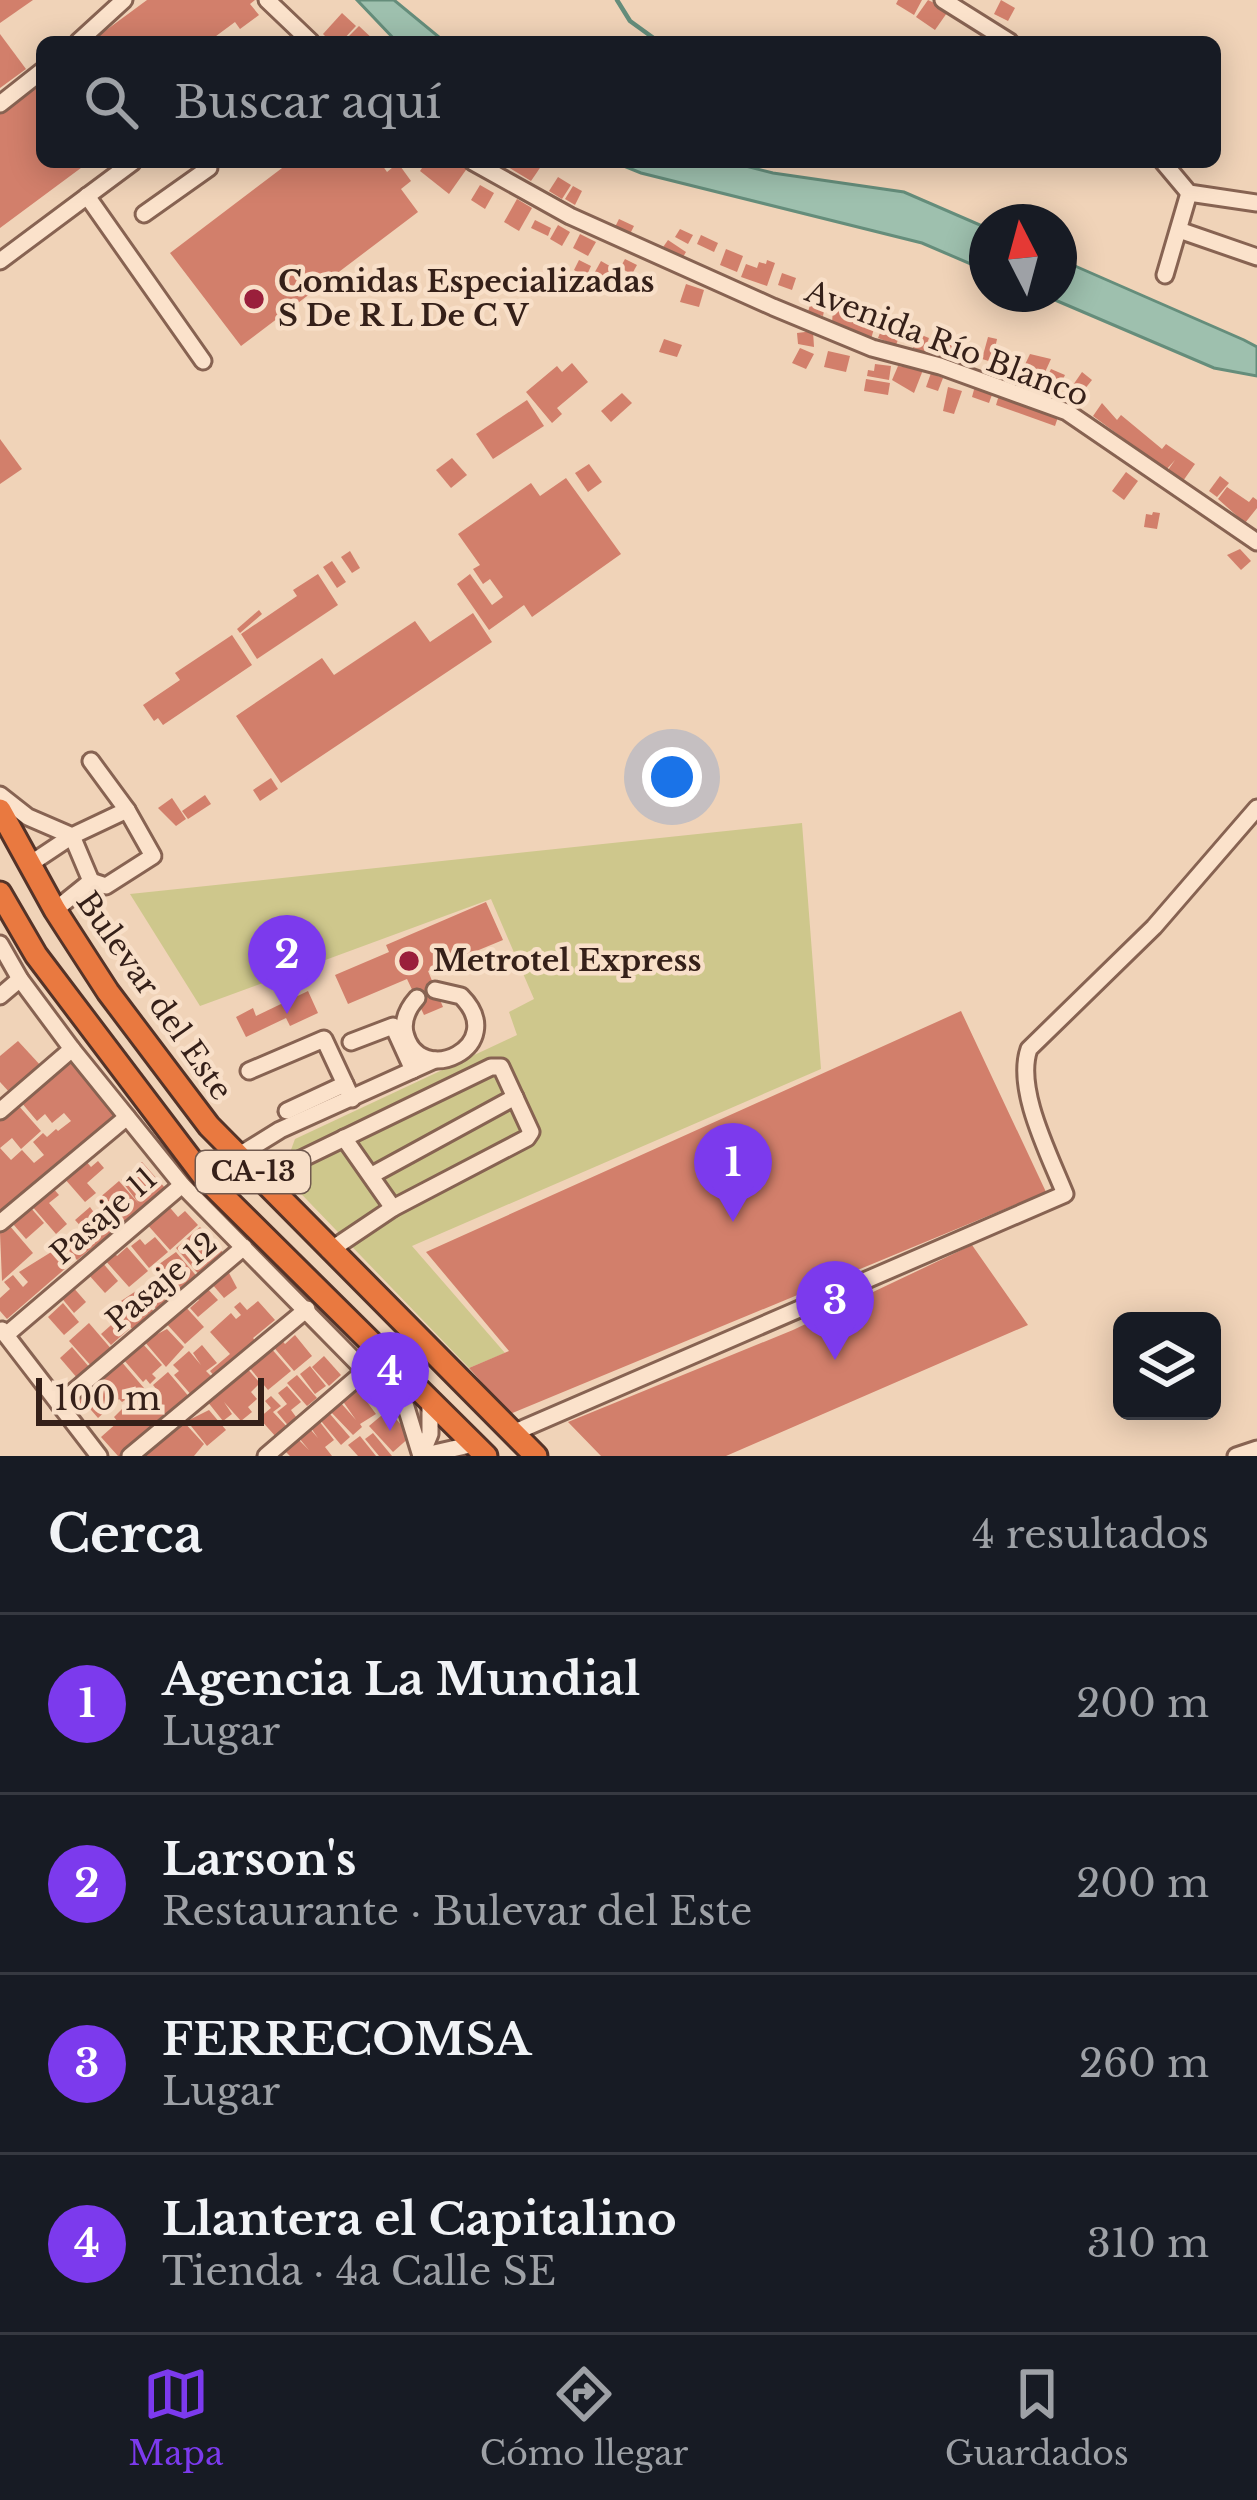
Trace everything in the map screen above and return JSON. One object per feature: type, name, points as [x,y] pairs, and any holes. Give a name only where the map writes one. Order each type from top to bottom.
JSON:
[{"type":"highway","name":"Bulevar del Este","points":[[0,810],[55,910],[108,992],[209,1126],[536,1456]]},
{"type":"highway","name":"CA-13","points":[[3,905],[204,1177],[480,1450]]},
{"type":"street","points":[[85,36],[124,0]]},
{"type":"street","points":[[267,0],[297,36]]},
{"type":"street","points":[[943,0],[1000,36]]},
{"type":"street","points":[[0,104],[36,76]]},
{"type":"street","points":[[0,261],[125,168]]},
{"type":"street","points":[[144,214],[207,168]]},
{"type":"street","name":"Avenida Río Blanco","points":[[484,168],[570,216],[773,307],[872,348],[940,366],[1066,412],[1257,542]]},
{"type":"street","points":[[1168,168],[1189,193],[1257,203]]},
{"type":"street","points":[[1165,275],[1189,193]]},
{"type":"street","points":[[87,196],[203,361]]},
{"type":"street","points":[[1179,230],[1257,257]]},
{"type":"street","points":[[0,795],[28,817],[72,836],[91,881],[106,886],[153,856],[92,761]]},
{"type":"street","points":[[513,1433],[1065,1194],[1024,1084],[1030,1049],[1154,927],[1257,808]]},
{"type":"street","points":[[30,864],[72,836],[127,810]]},
{"type":"street","points":[[55,910],[91,881]]},
{"type":"street","points":[[0,944],[72,1049],[182,1185],[406,1407],[421,1456]]},
{"type":"street","points":[[0,996],[20,979]]},
{"type":"street","points":[[287,1111],[435,1060],[447,1060],[467,1048],[476,1027],[469,1004],[461,996],[435,990]]},
{"type":"street","points":[[416,998],[404,1029],[414,1050],[435,1060]]},
{"type":"street","points":[[351,1042],[393,1026],[413,1070]]},
{"type":"street","points":[[249,1071],[324,1039],[349,1092]]},
{"type":"street","points":[[0,1111],[72,1049]]},
{"type":"street","points":[[260,1179],[491,1066],[501,1067],[531,1132],[527,1138],[393,1208],[328,1251]]},
{"type":"street","points":[[238,1156],[349,1092]]},
{"type":"street","points":[[372,1175],[515,1096]]},
{"type":"street","points":[[0,1223],[127,1117]]},
{"type":"street","points":[[344,1138],[393,1208]]},
{"type":"street","name":"Pasaje 11","points":[[3,1332],[182,1185]]},
{"type":"street","name":"Pasaje 12","points":[[59,1404],[244,1247]]},
{"type":"street","points":[[130,1456],[307,1309]]},
{"type":"street","points":[[3,1332],[99,1456]]},
{"type":"street","points":[[266,1456],[365,1371]]},
{"type":"street","points":[[421,1456],[430,1434],[430,1400]]},
{"type":"street","points":[[1236,1456],[1257,1449]]},
{"type":"street","points":[[421,1456],[480,1450]]},
{"type":"shaded area","points":[[357,0],[394,0],[438,36],[391,36]]},
{"type":"shaded area","points":[[629,168],[753,168],[904,192],[969,220],[969,263],[922,243]]},
{"type":"shaded area","points":[[1077,267],[1257,347],[1257,376],[1214,368],[1077,309]]},
{"type":"shaded area","points":[[802,823],[821,1069],[412,1246],[505,1353],[469,1368],[282,1174],[295,1139],[517,1035],[509,1012],[534,999],[491,899],[200,1006],[130,894]]},
{"type":"building","points":[[0,0],[33,0],[0,23]]},
{"type":"building","points":[[147,0],[255,0],[250,4],[259,15],[240,29],[235,22],[216,36],[98,36]]},
{"type":"building","points":[[898,0],[922,0],[914,15],[896,4]]},
{"type":"building","points":[[928,0],[949,10],[935,30],[916,17]]},
{"type":"building","points":[[1001,0],[1015,8],[1008,21],[994,14]]},
{"type":"building","points":[[342,13],[356,26],[347,36],[323,34]]},
{"type":"building","points":[[359,26],[370,36],[349,36]]},
{"type":"building","points":[[0,34],[26,69],[0,88]]},
{"type":"building","points":[[36,82],[36,168],[81,168],[0,228],[0,109]]},
{"type":"building","name":"Comidas Especializadas S De R L De C V","points":[[282,168],[384,168],[387,172],[402,168],[411,181],[401,189],[418,212],[241,346],[170,253]]},
{"type":"building","points":[[422,168],[467,168],[449,194]]},
{"type":"building","points":[[510,168],[540,168],[531,181]]},
{"type":"building","points":[[558,177],[571,185],[562,199],[549,191]]},
{"type":"building","points":[[480,185],[494,193],[485,209],[471,200]]},
{"type":"building","points":[[573,186],[582,191],[575,205],[565,199]]},
{"type":"building","points":[[517,199],[532,208],[519,231],[504,222]]},
{"type":"building","points":[[619,219],[634,226],[629,236],[614,229]]},
{"type":"building","points":[[535,220],[551,228],[548,236],[531,228]]},
{"type":"building","points":[[558,225],[570,232],[562,246],[550,239]]},
{"type":"building","points":[[680,229],[693,235],[688,244],[675,237]]},
{"type":"building","points":[[580,234],[596,242],[588,256],[573,248]]},
{"type":"building","points":[[701,235],[718,243],[714,252],[697,244]]},
{"type":"building","points":[[668,240],[686,252],[680,262],[661,250]]},
{"type":"building","points":[[726,249],[743,256],[737,272],[720,265]]},
{"type":"building","points":[[625,259],[637,265],[632,274],[620,268]]},
{"type":"building","points":[[579,260],[591,266],[586,277],[574,270]]},
{"type":"building","points":[[767,260],[775,263],[767,286],[741,277],[746,264],[757,268]]},
{"type":"building","points":[[601,261],[615,269],[605,286],[591,279]]},
{"type":"building","points":[[782,273],[796,278],[792,290],[778,285]]},
{"type":"building","points":[[616,277],[629,283],[623,294],[611,287]]},
{"type":"building","points":[[686,284],[704,290],[699,307],[680,302]]},
{"type":"building","points":[[811,301],[826,302],[823,316],[808,312]]},
{"type":"building","points":[[853,304],[879,311],[871,339],[832,323],[833,309],[851,313]]},
{"type":"building","points":[[887,315],[905,321],[896,345],[878,338]]},
{"type":"building","points":[[813,331],[814,347],[798,344],[797,333]]},
{"type":"building","points":[[919,334],[929,338],[924,352],[913,348]]},
{"type":"building","points":[[988,337],[997,339],[992,362],[982,359]]},
{"type":"building","points":[[948,338],[961,343],[955,359],[942,355]]},
{"type":"building","points":[[664,339],[682,345],[677,357],[659,352]]},
{"type":"building","points":[[800,348],[814,354],[806,369],[792,363]]},
{"type":"building","points":[[828,351],[850,356],[846,372],[824,367]]},
{"type":"building","points":[[1030,354],[1051,359],[1041,381],[1020,375]]},
{"type":"building","points":[[572,363],[588,382],[557,408],[562,414],[552,423],[526,392],[557,366],[562,372]]},
{"type":"building","points":[[875,364],[891,366],[889,380],[867,376]]},
{"type":"building","points":[[898,366],[923,370],[914,393],[892,380]]},
{"type":"building","points":[[1051,369],[1065,375],[1057,392],[1043,385]]},
{"type":"building","points":[[1082,372],[1092,380],[1080,395],[1071,388]]},
{"type":"building","points":[[931,373],[943,378],[938,391],[926,387]]},
{"type":"building","points":[[866,379],[890,383],[888,395],[864,391]]},
{"type":"building","points":[[975,386],[993,392],[989,403],[972,397]]},
{"type":"building","points":[[948,387],[962,391],[954,414],[943,411]]},
{"type":"building","points":[[622,393],[632,403],[611,422],[601,411]]},
{"type":"building","points":[[999,395],[1058,417],[1055,426],[996,405]]},
{"type":"building","points":[[527,400],[544,426],[493,459],[476,434]]},
{"type":"building","points":[[1102,403],[1117,420],[1121,415],[1162,449],[1166,444],[1195,464],[1183,481],[1168,470],[1175,460],[1166,470],[1093,416]]},
{"type":"building","points":[[0,439],[22,469],[0,484]]},
{"type":"building","points":[[452,458],[467,475],[451,488],[436,470]]},
{"type":"building","points":[[589,464],[602,482],[588,492],[575,473]]},
{"type":"building","points":[[1126,472],[1138,481],[1124,500],[1112,491]]},
{"type":"building","points":[[1220,476],[1229,483],[1217,497],[1209,491]]},
{"type":"building","points":[[566,478],[621,554],[532,617],[524,605],[489,630],[457,584],[470,574],[492,605],[503,597],[490,579],[483,584],[473,569],[480,565],[458,534],[531,483],[540,496]]},
{"type":"building","points":[[1227,487],[1249,502],[1253,497],[1257,500],[1257,508],[1245,523],[1218,499]]},
{"type":"building","points":[[1160,513],[1157,529],[1144,527],[1146,514]]},
{"type":"building","points":[[1240,549],[1251,561],[1241,570],[1227,555]]},
{"type":"building","points":[[350,551],[360,568],[352,573],[341,557]]},
{"type":"building","points":[[332,561],[346,582],[337,588],[323,567]]},
{"type":"building","points":[[318,574],[338,605],[257,659],[241,634],[297,596],[293,590]]},
{"type":"building","points":[[259,610],[262,614],[240,633],[237,629]]},
{"type":"building","points":[[473,613],[492,642],[281,783],[236,716],[322,658],[334,675],[415,621],[430,642]]},
{"type":"building","points":[[232,635],[252,665],[163,725],[158,718],[154,721],[143,705],[180,680],[175,673]]},
{"type":"building","points":[[271,778],[278,789],[260,801],[253,790]]},
{"type":"building","points":[[205,795],[211,804],[188,819],[182,811]]},
{"type":"building","points":[[172,798],[186,819],[176,826],[158,808]]},
{"type":"building","name":"Metrotel Express","points":[[486,902],[503,940],[428,971],[443,1007],[424,1015],[407,979],[348,1004],[335,975],[389,952],[386,945]]},
{"type":"building","points":[[308,991],[318,1013],[290,1026],[286,1018],[246,1037],[236,1017],[253,1008],[256,1016]]},
{"type":"building","points":[[961,1011],[1046,1192],[510,1414],[469,1368],[509,1351],[426,1252]]},
{"type":"building","points":[[18,1041],[42,1067],[11,1094],[0,1082],[0,1056]]},
{"type":"building","points":[[69,1060],[118,1115],[3,1216],[0,1148],[11,1160],[22,1150],[34,1163],[44,1155],[33,1142],[71,1121],[64,1113],[52,1123],[45,1114],[37,1121],[21,1102]]},
{"type":"building","points":[[18,1105],[41,1131],[21,1149],[12,1138],[0,1148],[0,1120]]},
{"type":"building","points":[[85,1160],[91,1167],[98,1161],[104,1168],[87,1183],[96,1193],[85,1202],[64,1178]]},
{"type":"building","points":[[142,1162],[166,1189],[77,1260],[65,1246],[87,1233],[75,1220],[90,1207],[95,1214],[104,1206],[98,1199],[119,1181],[139,1204],[121,1180]]},
{"type":"building","points":[[52,1187],[59,1195],[49,1203],[67,1224],[56,1234],[31,1205]]},
{"type":"building","points":[[166,1203],[178,1217],[185,1211],[198,1225],[170,1250],[145,1222]]},
{"type":"building","points":[[31,1208],[44,1223],[26,1239],[13,1224]]},
{"type":"building","points":[[9,1225],[33,1253],[2,1281],[0,1233]]},
{"type":"building","points":[[200,1227],[225,1255],[201,1277],[176,1248]]},
{"type":"building","points":[[155,1237],[168,1252],[149,1268],[131,1246],[140,1239],[145,1245]]},
{"type":"building","points":[[972,1245],[1028,1325],[726,1456],[601,1456],[568,1422],[793,1330]]},
{"type":"building","points":[[61,1246],[74,1261],[7,1319],[0,1311],[0,1298],[10,1289],[4,1282],[13,1275],[23,1287],[28,1282],[19,1272]]},
{"type":"building","points":[[127,1247],[148,1271],[129,1287],[104,1259]]},
{"type":"building","points":[[176,1252],[200,1280],[172,1305],[164,1295],[173,1288],[155,1267]]},
{"type":"building","points":[[102,1262],[118,1281],[105,1293],[88,1274]]},
{"type":"building","points":[[228,1271],[237,1288],[224,1298],[212,1284]]},
{"type":"building","points":[[159,1277],[169,1287],[160,1295],[169,1304],[159,1312],[141,1292]]},
{"type":"building","points":[[72,1286],[86,1302],[74,1313],[60,1296]]},
{"type":"building","points":[[205,1286],[218,1300],[198,1317],[190,1308],[199,1300],[194,1295]]},
{"type":"building","points":[[136,1291],[156,1314],[135,1332],[112,1307]]},
{"type":"building","points":[[258,1301],[275,1320],[253,1338],[257,1343],[216,1378],[210,1371],[230,1354],[210,1332],[231,1313],[236,1319],[241,1315],[234,1307],[240,1302],[247,1310]]},
{"type":"building","points":[[63,1303],[79,1322],[64,1335],[48,1317]]},
{"type":"building","points":[[183,1304],[204,1327],[185,1344],[164,1321]]},
{"type":"building","points":[[119,1318],[129,1329],[111,1345],[101,1334]]},
{"type":"building","points":[[89,1323],[113,1351],[93,1368],[69,1341]]},
{"type":"building","points":[[167,1329],[184,1347],[166,1367],[144,1341]]},
{"type":"building","points":[[295,1335],[312,1356],[294,1371],[271,1344],[279,1337],[285,1344]]},
{"type":"building","points":[[142,1343],[162,1365],[152,1374],[156,1378],[150,1384],[123,1359]]},
{"type":"building","points":[[202,1345],[217,1363],[206,1371],[214,1379],[193,1397],[174,1375],[179,1371],[173,1365],[189,1351],[201,1365],[193,1353]]},
{"type":"building","points":[[72,1347],[90,1368],[78,1379],[60,1358]]},
{"type":"building","points":[[270,1347],[291,1371],[268,1390],[248,1366]]},
{"type":"building","points":[[324,1356],[341,1375],[329,1386],[312,1367]]},
{"type":"building","points":[[120,1360],[144,1388],[122,1402],[119,1399],[98,1418],[85,1403],[79,1407],[74,1401]]},
{"type":"building","points":[[310,1366],[326,1386],[315,1394],[300,1374]]},
{"type":"building","points":[[246,1367],[260,1383],[251,1392],[257,1399],[248,1407],[252,1412],[241,1421],[224,1402],[232,1414],[223,1421],[207,1401]]},
{"type":"building","points":[[168,1372],[191,1399],[125,1456],[118,1456],[101,1437],[118,1422],[114,1417],[125,1406],[146,1390],[151,1395],[157,1390],[153,1385]]},
{"type":"building","points":[[297,1375],[317,1398],[307,1406],[287,1383]]},
{"type":"building","points":[[287,1386],[301,1402],[291,1410],[299,1421],[290,1428],[277,1412],[287,1404],[278,1393]]},
{"type":"building","points":[[356,1387],[376,1414],[353,1435],[330,1411],[340,1402],[356,1420],[342,1400]]},
{"type":"building","points":[[271,1396],[281,1406],[273,1412],[289,1429],[277,1438],[259,1418],[271,1408],[265,1401]]},
{"type":"building","points":[[209,1410],[226,1430],[207,1446],[187,1421]]},
{"type":"building","points":[[388,1410],[411,1436],[393,1452],[369,1426]]},
{"type":"building","points":[[330,1414],[350,1437],[341,1445],[321,1421]]},
{"type":"building","points":[[183,1421],[204,1444],[194,1456],[143,1456]]},
{"type":"building","points":[[319,1421],[334,1440],[325,1447],[332,1456],[290,1456],[285,1451],[299,1440],[309,1450],[299,1438],[310,1429],[318,1438],[311,1428]]},
{"type":"building","points":[[373,1433],[392,1456],[379,1456],[365,1439]]},
{"type":"building","points":[[360,1436],[376,1456],[358,1456],[348,1445]]},
{"type":"waterway","points":[[617,0],[630,21],[651,36]]},
{"type":"place","name":"Comidas Especializadas S De R L De C V","points":[[254,299]]},
{"type":"place","name":"Metrotel Express","points":[[409,961]]},
{"type":"place","name":"Larson's","points":[[287,1014]]},
{"type":"place","name":"Agencia La Mundial","points":[[733,1222]]},
{"type":"place","name":"FERRECOMSA","points":[[835,1360]]},
{"type":"place","name":"Llantera el Capitalino","points":[[390,1431]]}]
